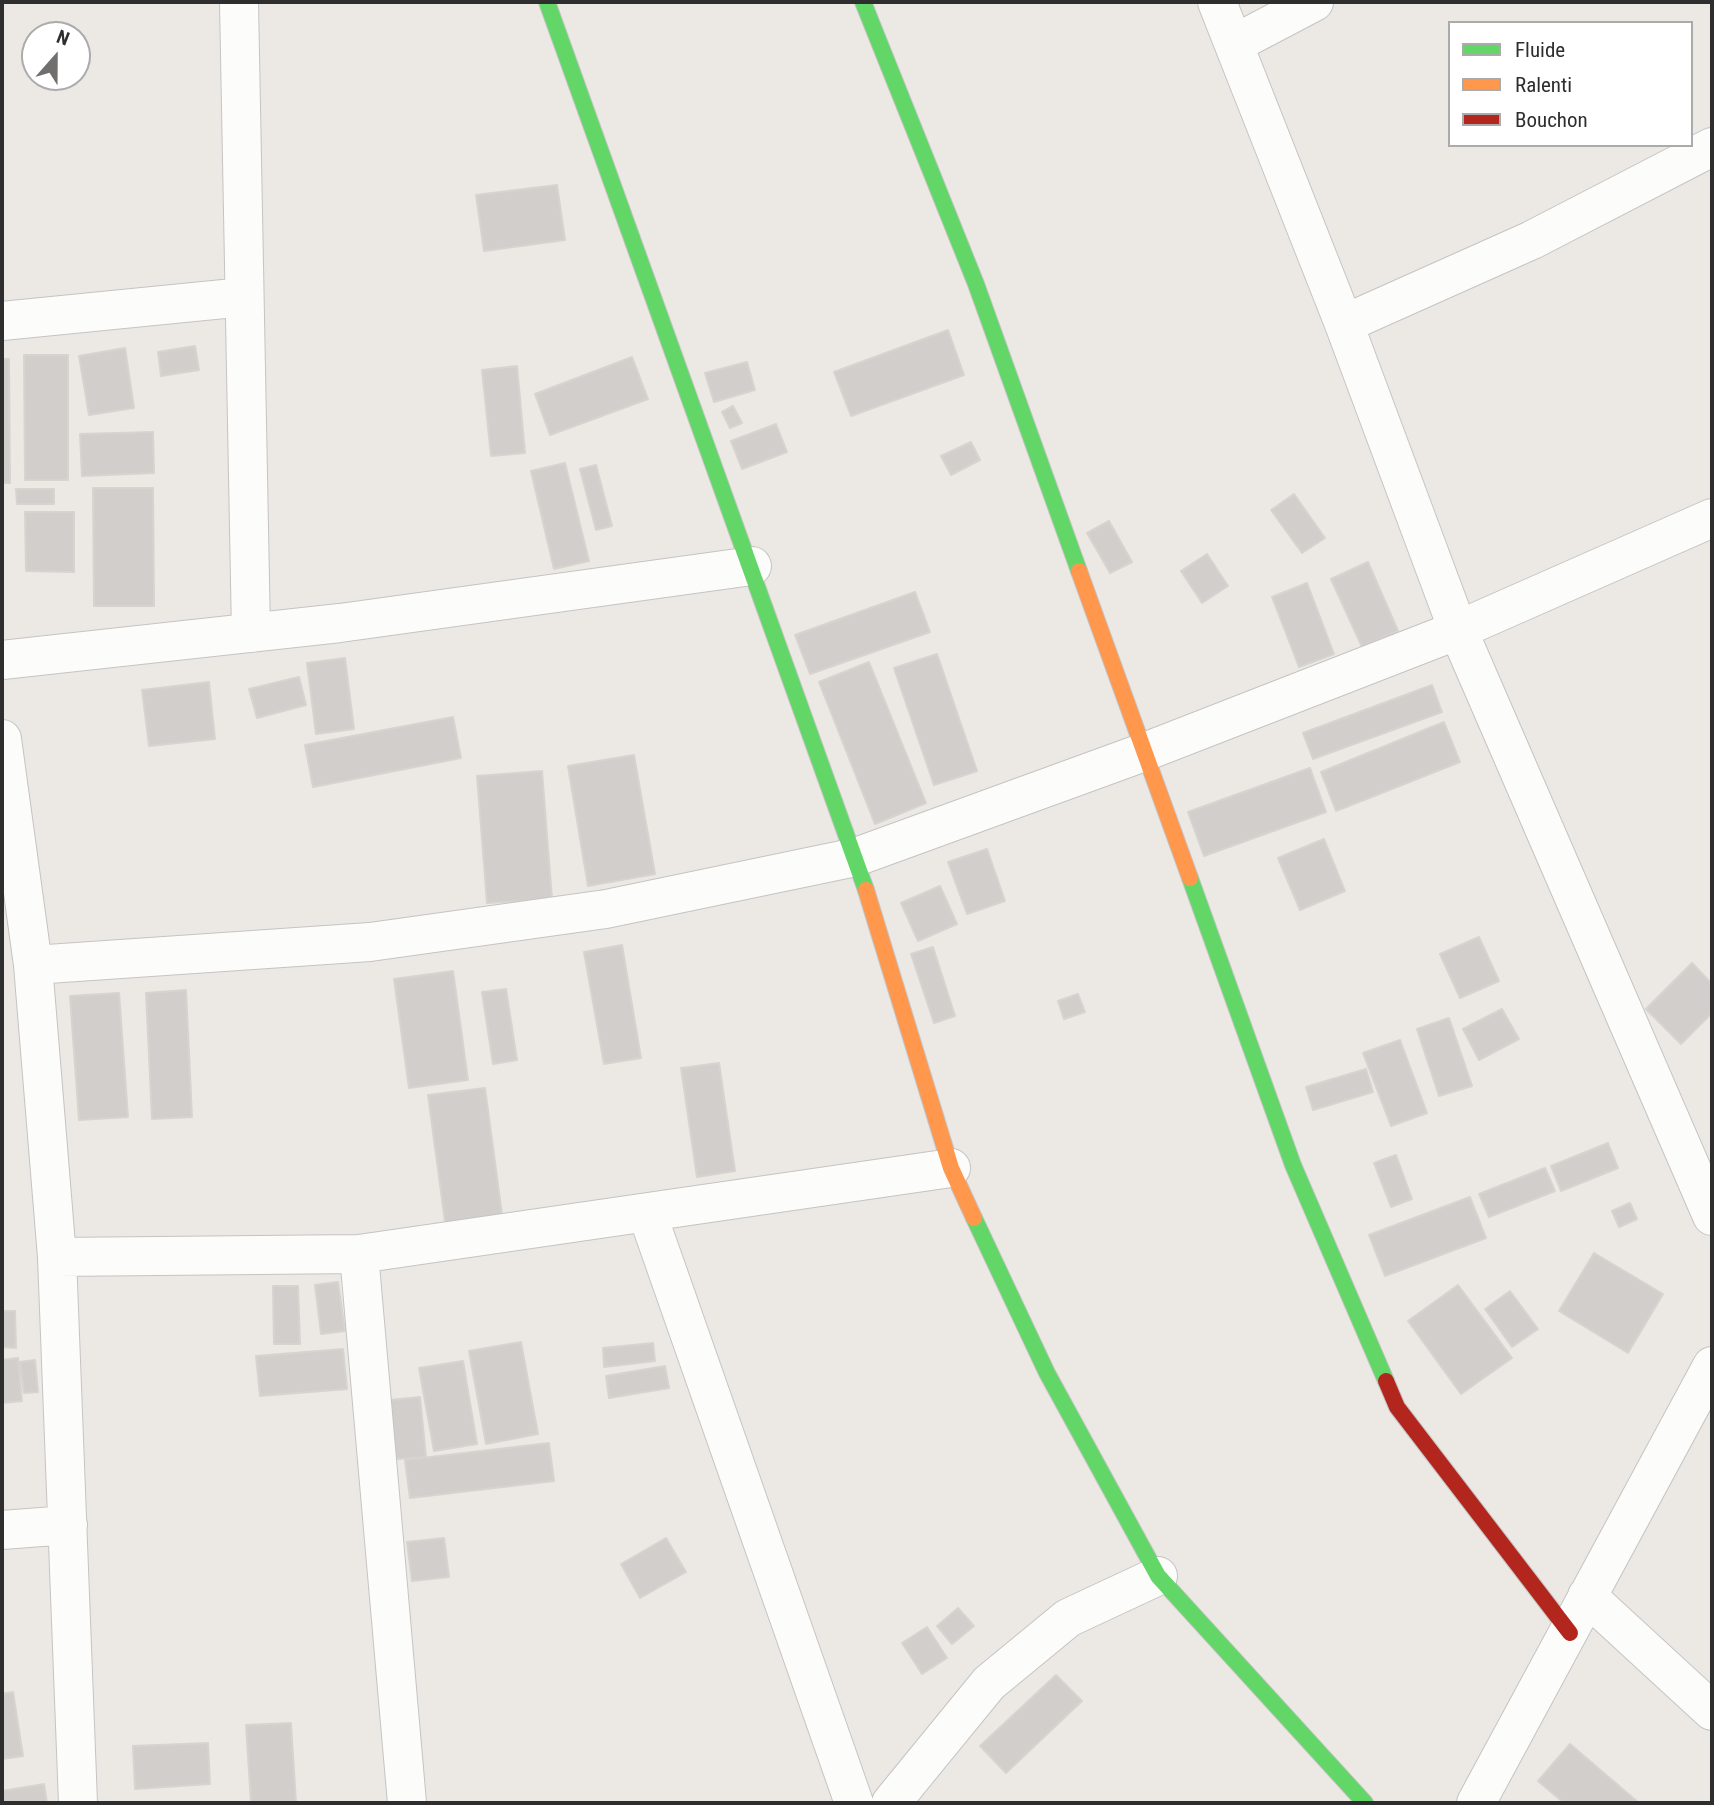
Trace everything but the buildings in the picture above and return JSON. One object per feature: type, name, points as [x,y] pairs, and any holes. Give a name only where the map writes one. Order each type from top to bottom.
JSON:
[{"type":"street","points":[[239,2],[251,633]]},
{"type":"street","points":[[547,2],[856,857],[950,1168],[1047,1373],[1158,1576],[1365,1803]]},
{"type":"street","points":[[863,2],[976,284],[1147,751],[1293,1165],[1398,1407],[1570,1633]]},
{"type":"street","points":[[1217,2],[1344,324],[1458,630],[1712,1216]]},
{"type":"street","points":[[1234,44],[1314,2]]},
{"type":"street","points":[[1344,324],[1532,240],[1712,147]]},
{"type":"street","points":[[2,321],[244,297]]},
{"type":"street","points":[[33,965],[370,942],[606,909],[856,857],[1147,751],[1458,630],[1712,518]]},
{"type":"street","points":[[2,660],[251,633],[752,566]]},
{"type":"street","points":[[2,739],[33,965],[57,1257],[78,1803]]},
{"type":"street","points":[[57,1257],[359,1254],[950,1168]]},
{"type":"street","points":[[648,1213],[853,1803]]},
{"type":"street","points":[[359,1254],[407,1803]]},
{"type":"street","points":[[1476,1803],[1712,1366]]},
{"type":"street","points":[[2,1530],[68,1525]]},
{"type":"street","points":[[891,1803],[989,1683],[1068,1618],[1158,1576]]},
{"type":"street","points":[[1587,1596],[1712,1711]]},
{"type":"traffic: fast","points":[[547,2],[866,890]]},
{"type":"traffic: fast","points":[[863,2],[976,284],[1079,571]]},
{"type":"traffic: fast","points":[[1190,878],[1293,1165],[1386,1381]]},
{"type":"traffic: fast","points":[[974,1218],[1047,1373],[1158,1576],[1365,1803]]},
{"type":"traffic: slow","points":[[1079,571],[1190,878]]},
{"type":"traffic: slow","points":[[866,890],[951,1168],[974,1218]]},
{"type":"traffic: jam","points":[[1386,1381],[1397,1407],[1570,1633]]}]
